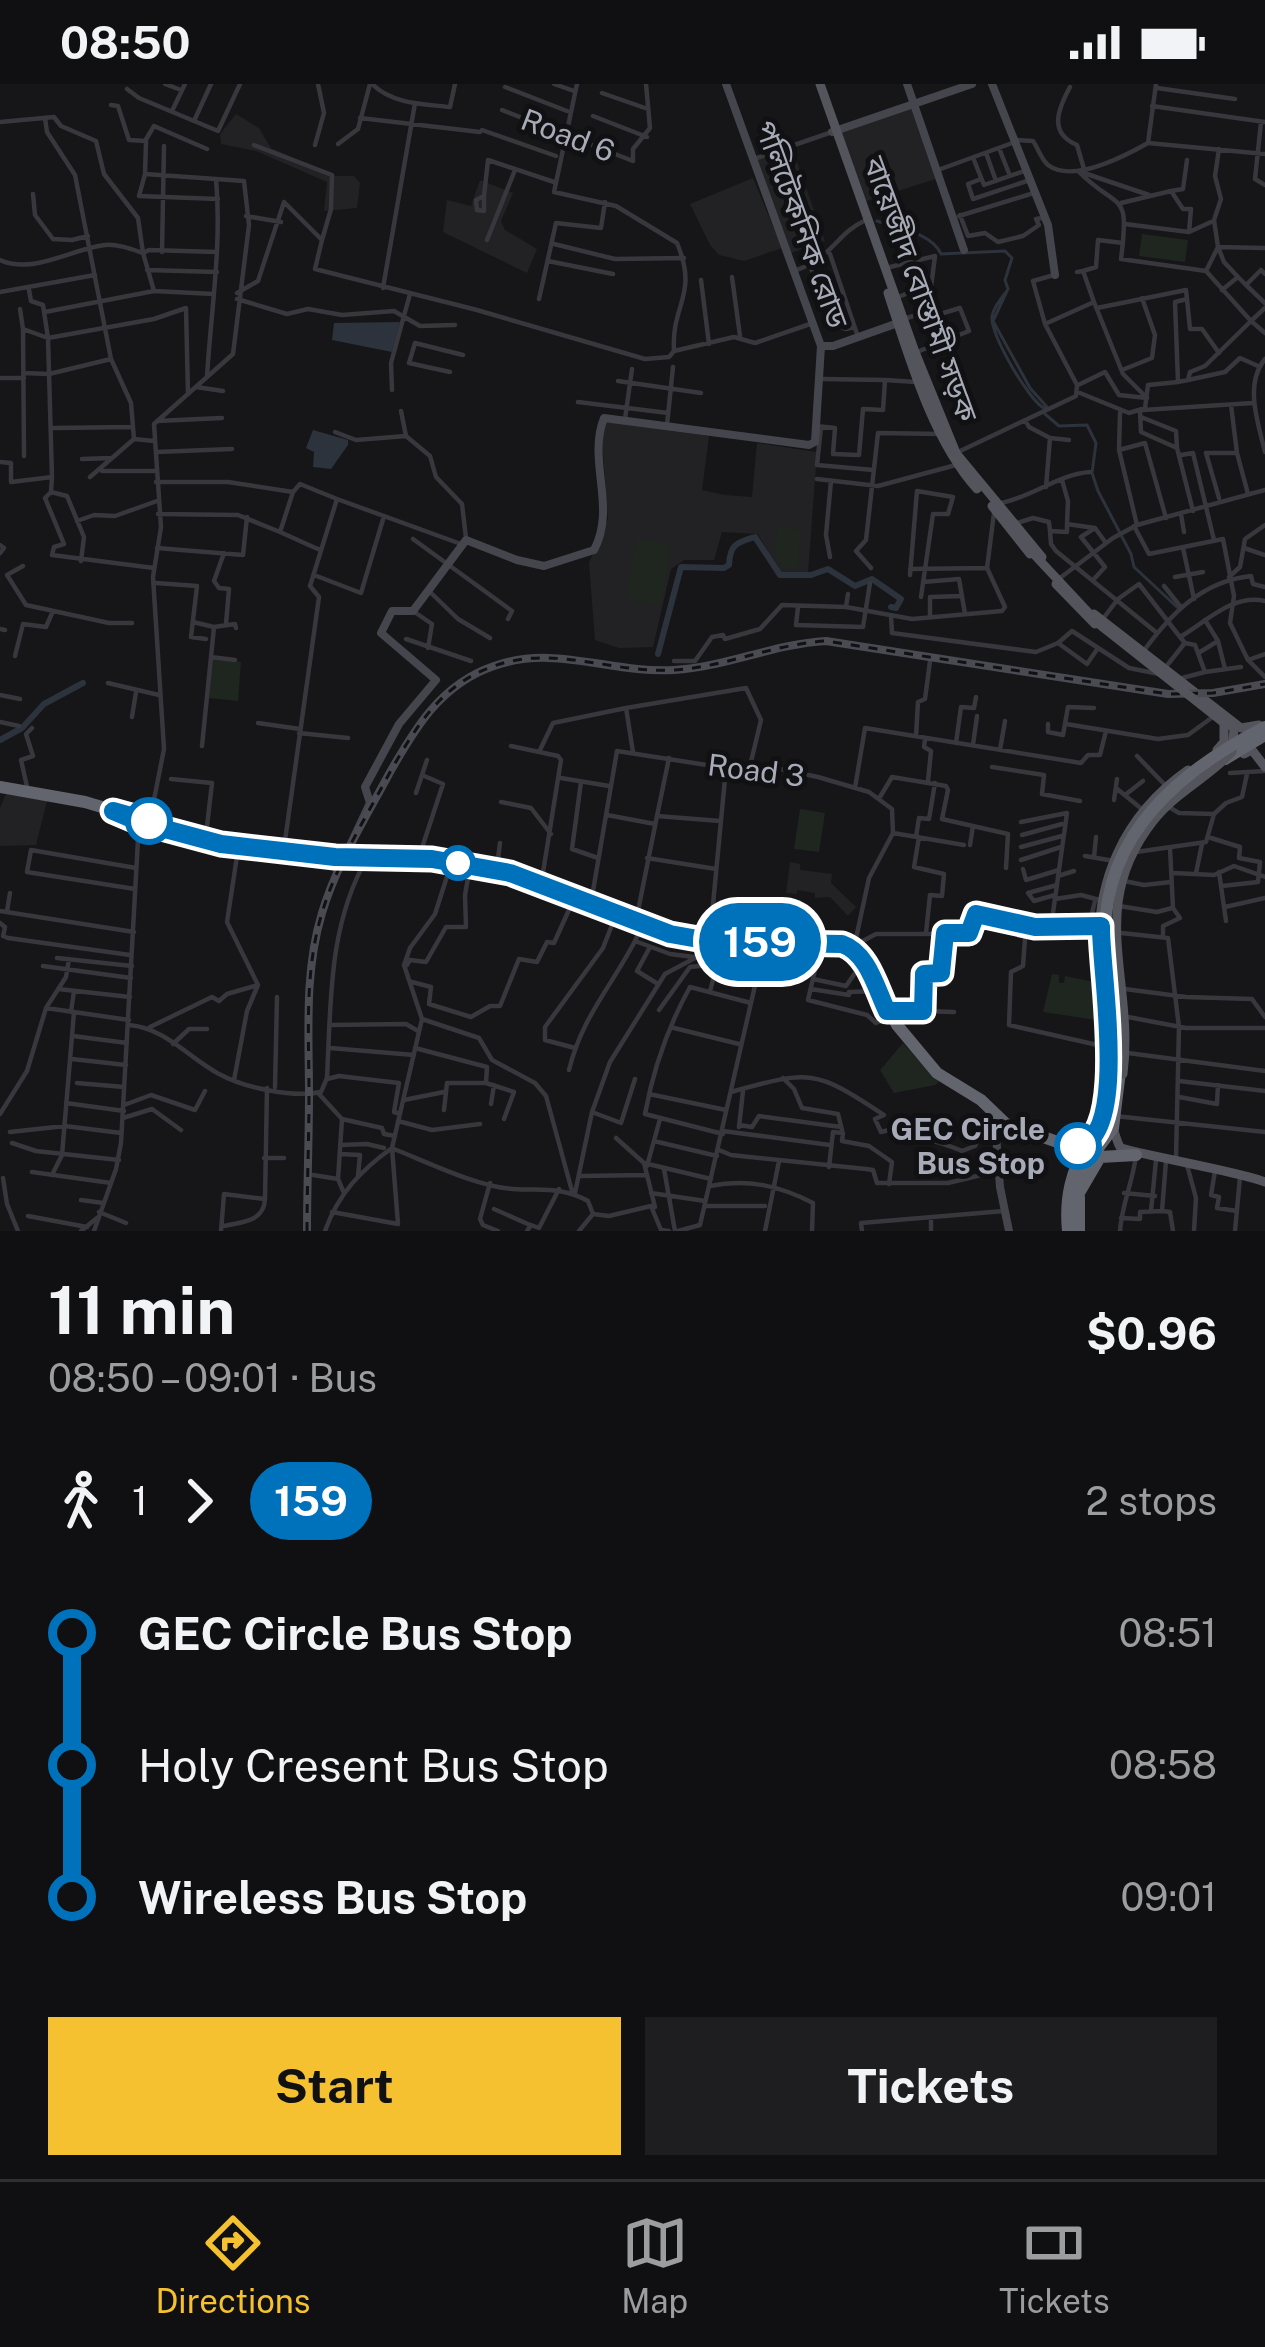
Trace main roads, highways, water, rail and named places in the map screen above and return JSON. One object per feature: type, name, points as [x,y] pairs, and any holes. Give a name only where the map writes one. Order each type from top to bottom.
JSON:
[{"type":"highway","points":[[1074,1231],[1079,1193],[1106,1113],[1108,1047],[1100,928],[1114,862],[1143,810],[1166,786],[1232,735],[1262,736]]},
{"type":"highway","points":[[1104,901],[1131,850],[1179,787],[1227,767],[1262,736]]},
{"type":"highway","points":[[1074,1231],[1074,1193],[1110,1112],[1113,1037],[1104,939],[1108,904],[1127,842],[1155,802],[1179,782],[1262,736]]},
{"type":"highway","points":[[0,787],[113,811],[206,840],[367,858],[452,860],[515,874],[592,897],[670,934],[713,947],[764,949],[814,942],[848,946],[864,960],[889,1012],[938,1079],[980,1104],[992,1118],[1072,1153],[1076,1167]]},
{"type":"highway","points":[[238,845],[346,854],[420,854],[497,867],[642,920]]},
{"type":"highway","points":[[1074,1231],[1068,1200],[1076,1167],[1110,1120],[1123,1052],[1120,987],[1100,928]]},
{"type":"highway","points":[[713,947],[813,939],[855,945],[869,962],[889,1012],[937,1073],[977,1097],[1000,1120],[1069,1146],[1096,1142]]},
{"type":"highway","points":[[1079,1193],[1100,1157],[1136,1155]]},
{"type":"main road","name":"পলিটেকনিক রোড","points":[[346,854],[370,803],[365,787],[413,704],[436,680],[381,633],[392,611],[413,610],[464,542],[544,566],[594,550],[605,518],[600,471],[604,418],[809,445],[815,442],[821,346],[727,84]]},
{"type":"main road","name":"বায়েজীদ বোস্তামী সড়ক","points":[[818,84],[920,383],[956,459],[1083,614],[1115,640],[1180,679],[1241,728],[1262,736]]},
{"type":"main road","points":[[907,84],[957,216],[964,250]]},
{"type":"main road","points":[[834,131],[972,84]]},
{"type":"main road","points":[[992,84],[1045,217],[1055,275]]},
{"type":"main road","name":"বায়েজীদ বোস্তামী সড়ক","points":[[834,131],[956,459]]},
{"type":"main road","points":[[821,346],[901,321]]},
{"type":"main road","name":"বায়েজীদ বোস্তামী সড়ক","points":[[996,509],[1102,620],[1232,735]]},
{"type":"main road","points":[[996,509],[1100,625],[1214,714],[1226,730],[1222,746],[1165,786],[1138,814],[1108,872],[1099,928],[1110,1120],[1121,1148],[1265,1183]]},
{"type":"main road","points":[[1030,548],[1083,606],[1219,711],[1233,725],[1236,736],[1232,752],[1174,797],[1150,824],[1123,876],[1114,921],[1126,1028],[1119,1091]]},
{"type":"main road","points":[[1227,767],[1252,750],[1265,769]]},
{"type":"main road","points":[[992,1118],[1010,1231]]},
{"type":"main road","points":[[1096,1142],[1265,1183]]},
{"type":"waterway","points":[[877,221],[922,236],[941,254],[1005,251],[1012,258],[1005,280],[1008,289]]},
{"type":"waterway","points":[[1007,291],[993,321],[1044,408],[1012,366],[993,325],[992,316],[994,309],[1007,291]]},
{"type":"waterway","points":[[1045,414],[1059,426],[1087,425],[1096,443],[1092,473],[1134,567],[1178,608]]},
{"type":"waterway","points":[[658,654],[681,567],[724,568],[735,545],[755,537],[780,575],[811,575],[828,569],[855,586],[872,579],[901,599],[896,608],[891,607]]},
{"type":"waterway","points":[[0,740],[22,728],[44,704],[83,683]]},
{"type":"railway","points":[[307,1231],[309,1003],[322,913],[352,842],[409,740],[444,696],[475,674],[539,658],[674,670],[826,641],[1168,694],[1213,693],[1265,684]]},
{"type":"place","name":"GEC Circle Bus Stop","points":[[1078,1146]]}]
